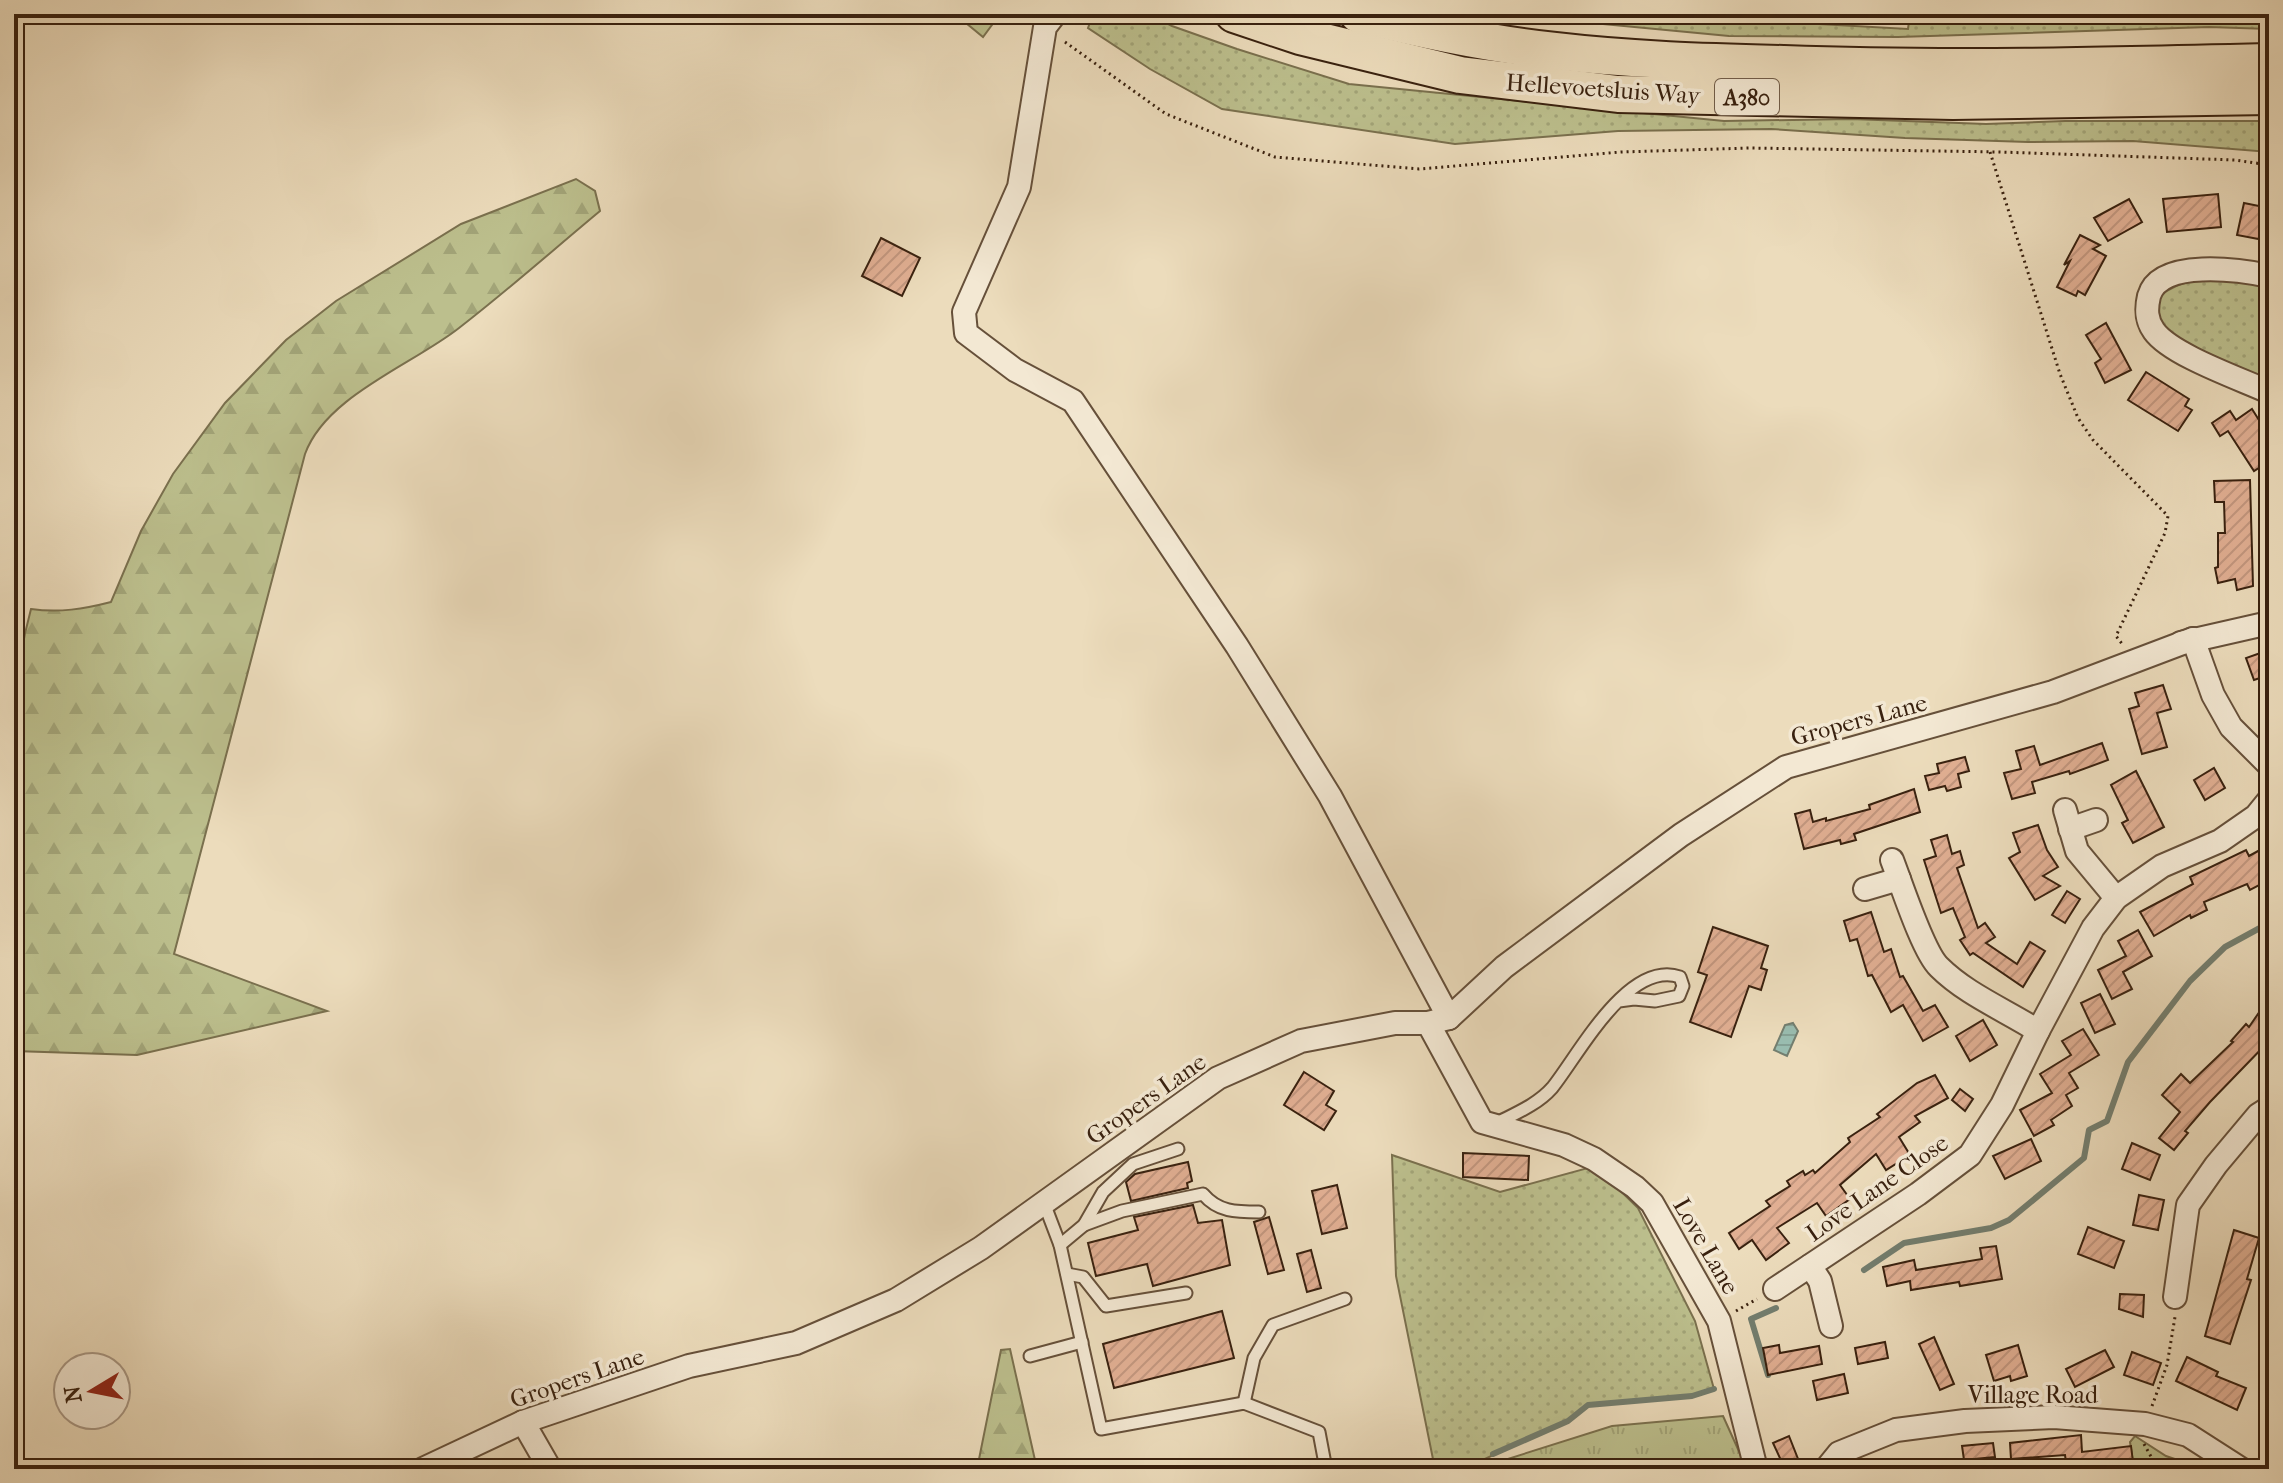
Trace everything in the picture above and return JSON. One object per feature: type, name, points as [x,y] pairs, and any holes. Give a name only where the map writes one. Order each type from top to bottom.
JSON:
[{"type":"highway","name":"Hellevoetsluis Way","points":[[1234,14],[1300,36],[1460,75],[1618,94],[1953,101],[2269,96]]},
{"type":"highway","name":"Hellevoetsluis Way","points":[[1358,14],[1509,45],[1691,61],[1989,68],[2269,62]]},
{"type":"street","points":[[1050,21],[1019,187],[964,312],[966,333],[1015,370],[1073,401],[1229,634],[1330,796],[1438,1020],[1482,1122],[1494,1125]]},
{"type":"street","points":[[2269,276],[2233,268],[2194,270],[2163,279],[2151,290],[2145,310],[2154,332],[2180,352],[2269,392]]},
{"type":"street","points":[[2135,659],[2193,639],[2269,623]]},
{"type":"street","points":[[2193,639],[2213,695],[2231,727],[2269,765]]},
{"type":"street","name":"Gropers Lane","points":[[423,1469],[523,1422],[689,1366],[796,1343],[896,1300],[981,1248],[1218,1078],[1301,1041],[1395,1023],[1438,1020],[1681,835],[1786,767],[2053,692],[2193,639]]},
{"type":"street","name":"Love Lane Close","points":[[1775,1289],[1918,1194],[1970,1155],[2002,1105],[2093,928],[2116,898],[2162,866],[2220,841],[2256,816],[2269,800]]},
{"type":"street","points":[[2096,820],[2068,819],[2077,851],[2116,898]]},
{"type":"street","points":[[1865,889],[1896,870],[1936,966],[2038,1031]]},
{"type":"street","points":[[2175,1297],[2188,1205],[2241,1135],[2258,1115],[2269,1108]]},
{"type":"street","name":"Love Lane","points":[[1494,1125],[1564,1145],[1594,1159],[1635,1187],[1652,1203],[1719,1321],[1756,1469]]},
{"type":"street","points":[[1810,1266],[1820,1281],[1831,1326]]},
{"type":"street","name":"Village Road","points":[[1826,1469],[1839,1453],[1896,1430],[1965,1421],[2054,1417],[2145,1424],[2188,1435],[2241,1469]]},
{"type":"street","points":[[523,1422],[550,1469]]},
{"type":"lane","points":[[1494,1125],[1539,1100],[1552,1088],[1602,1017],[1619,1001],[1657,975],[1680,977],[1683,986],[1679,996],[1669,999],[1619,1001]]},
{"type":"lane","points":[[1084,1225],[1103,1192],[1133,1164],[1178,1149]]},
{"type":"lane","points":[[1060,1245],[1084,1225],[1122,1211],[1203,1194],[1212,1205],[1235,1212],[1259,1212]]},
{"type":"lane","points":[[1044,1203],[1060,1245],[1101,1429],[1244,1403],[1319,1432],[1326,1469]]},
{"type":"lane","points":[[1067,1274],[1083,1277],[1106,1306],[1186,1293]]},
{"type":"lane","points":[[1244,1403],[1254,1358],[1273,1325],[1345,1299]]},
{"type":"lane","points":[[1030,1356],[1082,1342]]},
{"type":"path","points":[[1050,21],[1166,114],[1275,157],[1419,169],[1621,152],[1735,148],[1990,152],[2235,160],[2269,165]]},
{"type":"path","points":[[1990,152],[2060,374],[2078,418],[2093,440],[2168,516],[2165,533],[2116,636],[2135,659]]},
{"type":"path","points":[[1719,1321],[1775,1289]]},
{"type":"path","points":[[2158,1469],[2144,1448],[2145,1424],[2167,1365],[2174,1333],[2175,1297]]},
{"type":"green space","points":[[955,14],[1000,14],[983,37]]},
{"type":"green space","points":[[1093,14],[1150,14],[1172,26],[1237,49],[1349,84],[1724,121],[1851,119],[1986,124],[2269,121],[2269,152],[2133,141],[1905,138],[1771,129],[1618,131],[1455,144],[1222,109],[1150,69],[1088,28]]},
{"type":"green space","points":[[1498,14],[1639,14],[1908,29],[1910,14],[2269,14],[2269,29],[2209,27],[1898,37],[1729,36]]},
{"type":"green space","points":[[576,179],[595,191],[600,211],[459,328],[351,398],[316,433],[305,454],[174,954],[327,1011],[137,1055],[14,1051],[14,759],[19,754],[17,699],[20,662],[31,609],[71,610],[111,602],[141,531],[173,474],[225,403],[286,340],[336,301],[461,224]]},
{"type":"green space","points":[[2228,278],[2269,286],[2269,384],[2166,333],[2155,319],[2153,303],[2169,289],[2187,282]]},
{"type":"green space","points":[[1392,1155],[1500,1192],[1595,1166],[1638,1208],[1695,1321],[1714,1389],[1692,1396],[1588,1405],[1568,1421],[1463,1469],[1435,1469],[1396,1276]]},
{"type":"green space","points":[[1010,1349],[1037,1469],[977,1469],[1001,1350]]},
{"type":"green space","points":[[1723,1416],[1747,1469],[1476,1469],[1612,1426]]},
{"type":"green space","points":[[2135,1436],[2166,1456],[2204,1469],[2134,1469],[2130,1442]]},
{"type":"shaded area","points":[[1793,1023],[1798,1031],[1787,1056],[1774,1050],[1785,1025]]},
{"type":"building","points":[[2218,194],[2221,227],[2167,232],[2163,199]]},
{"type":"building","points":[[2129,199],[2142,222],[2108,241],[2094,218]]},
{"type":"building","points":[[2244,203],[2269,208],[2269,241],[2237,235]]},
{"type":"building","points":[[2080,235],[2100,245],[2093,249],[2106,256],[2085,295],[2078,291],[2076,296],[2057,287],[2070,261],[2064,265]]},
{"type":"building","points":[[881,238],[920,258],[902,296],[862,276]]},
{"type":"building","points":[[2106,323],[2131,370],[2105,383],[2095,363],[2101,359],[2086,335]]},
{"type":"building","points":[[2146,372],[2189,399],[2185,406],[2192,410],[2178,431],[2128,400]]},
{"type":"building","points":[[2252,409],[2269,436],[2269,448],[2262,452],[2268,462],[2254,471],[2228,431],[2220,436],[2212,423],[2230,411],[2236,420]]},
{"type":"building","points":[[2250,480],[2253,586],[2237,590],[2235,579],[2218,583],[2215,568],[2218,567],[2218,533],[2225,533],[2224,502],[2215,502],[2214,481]]},
{"type":"building","points":[[2269,650],[2269,675],[2254,680],[2246,658]]},
{"type":"building","points":[[2163,685],[2171,709],[2157,713],[2167,747],[2142,754],[2129,709],[2139,706],[2135,693]]},
{"type":"building","points":[[2102,743],[2108,760],[2070,774],[2069,771],[2032,782],[2035,793],[2012,799],[2004,773],[2021,769],[2016,751],[2034,746],[2040,765]]},
{"type":"building","points":[[1965,757],[1969,771],[1958,774],[1961,787],[1947,791],[1945,786],[1929,790],[1925,776],[1939,773],[1937,764]]},
{"type":"building","points":[[2214,768],[2225,788],[2205,800],[2194,780]]},
{"type":"building","points":[[2136,771],[2164,827],[2133,843],[2122,823],[2128,820],[2111,785]]},
{"type":"building","points":[[1914,789],[1920,812],[1854,834],[1856,840],[1841,844],[1840,840],[1804,849],[1795,814],[1810,810],[1813,822],[1826,818],[1826,821],[1870,809],[1869,805]]},
{"type":"building","points":[[2038,825],[2047,850],[2058,867],[2043,876],[2060,886],[2035,900],[2009,858],[2020,852],[2013,833]]},
{"type":"building","points":[[1947,835],[1952,854],[1960,851],[1964,865],[1957,868],[1978,928],[1985,923],[1995,937],[1986,943],[2017,964],[2030,942],[2045,951],[2023,987],[1973,953],[1970,955],[1960,940],[1965,937],[1953,908],[1941,913],[1924,860],[1936,856],[1931,840]]},
{"type":"building","points":[[2269,845],[2269,880],[2250,890],[2247,884],[2204,902],[2207,910],[2191,918],[2190,915],[2154,936],[2140,912],[2193,884],[2190,877],[2246,850],[2249,856]]},
{"type":"building","points":[[2067,891],[2080,899],[2065,923],[2052,915]]},
{"type":"building","points":[[1871,912],[1884,952],[1891,949],[1900,977],[1903,976],[1923,1011],[1935,1005],[1948,1027],[1923,1041],[1903,1005],[1891,1012],[1872,975],[1868,976],[1857,939],[1850,941],[1844,921]]},
{"type":"building","points":[[1713,927],[1768,946],[1761,968],[1767,970],[1761,990],[1749,986],[1731,1037],[1690,1022],[1707,975],[1698,972]]},
{"type":"building","points":[[2138,930],[2152,956],[2123,972],[2132,989],[2112,999],[2098,970],[2126,956],[2118,941]]},
{"type":"building","points":[[2100,994],[2115,1024],[2095,1033],[2081,1003]]},
{"type":"building","points":[[2269,998],[2269,1041],[2210,1102],[2185,1131],[2188,1133],[2174,1150],[2159,1138],[2180,1112],[2162,1095],[2181,1074],[2190,1083],[2233,1042],[2246,1024],[2249,1027]]},
{"type":"building","points":[[1983,1020],[1997,1045],[1970,1061],[1956,1036]]},
{"type":"building","points":[[2083,1029],[2099,1055],[2069,1073],[2078,1088],[2066,1095],[2072,1106],[2051,1120],[2054,1125],[2034,1136],[2020,1110],[2052,1093],[2040,1074],[2071,1055],[2062,1041]]},
{"type":"building","points":[[1304,1072],[1334,1091],[1326,1105],[1336,1111],[1324,1130],[1284,1105]]},
{"type":"building","points":[[1935,1075],[1948,1098],[1915,1116],[1920,1122],[1899,1137],[1910,1155],[1886,1170],[1876,1154],[1840,1185],[1850,1199],[1826,1216],[1817,1203],[1777,1228],[1789,1243],[1766,1260],[1752,1240],[1739,1249],[1729,1233],[1770,1206],[1766,1201],[1790,1186],[1787,1181],[1803,1171],[1805,1175],[1813,1170],[1815,1173],[1850,1142],[1848,1138],[1880,1117],[1877,1114],[1917,1083]]},
{"type":"building","points":[[1960,1089],[1973,1099],[1965,1111],[1952,1100]]},
{"type":"building","points":[[2031,1139],[2041,1161],[2005,1179],[1993,1156]]},
{"type":"building","points":[[2132,1143],[2160,1155],[2150,1180],[2122,1169]]},
{"type":"building","points":[[1463,1153],[1529,1156],[1528,1180],[1463,1177]]},
{"type":"building","points":[[1188,1162],[1192,1181],[1187,1183],[1188,1188],[1131,1201],[1126,1182],[1135,1174]]},
{"type":"building","points":[[1337,1185],[1347,1228],[1322,1234],[1312,1191]]},
{"type":"building","points":[[2139,1195],[2164,1200],[2158,1230],[2133,1225]]},
{"type":"building","points":[[1193,1205],[1198,1223],[1222,1220],[1230,1265],[1153,1286],[1147,1264],[1096,1276],[1088,1243],[1138,1230],[1134,1217]]},
{"type":"building","points":[[1269,1217],[1284,1270],[1268,1274],[1254,1222]]},
{"type":"building","points":[[2088,1227],[2124,1241],[2114,1268],[2078,1254]]},
{"type":"building","points":[[2234,1230],[2259,1238],[2247,1279],[2251,1280],[2230,1344],[2205,1336]]},
{"type":"building","points":[[1996,1246],[2002,1279],[1911,1290],[1910,1281],[1887,1286],[1883,1267],[1914,1260],[1916,1270],[1982,1259],[1980,1248]]},
{"type":"building","points":[[1311,1250],[1321,1288],[1307,1292],[1297,1254]]},
{"type":"building","points":[[2120,1294],[2144,1295],[2143,1317],[2119,1309]]},
{"type":"building","points":[[1222,1311],[1234,1358],[1114,1388],[1103,1344]]},
{"type":"building","points":[[1934,1337],[1954,1384],[1940,1390],[1919,1344]]},
{"type":"building","points":[[1885,1342],[1888,1358],[1858,1364],[1855,1348]]},
{"type":"building","points":[[1779,1345],[1780,1353],[1819,1346],[1822,1364],[1768,1375],[1763,1348]]},
{"type":"building","points":[[2018,1345],[2027,1376],[2011,1381],[2010,1376],[1994,1381],[1986,1355]]},
{"type":"building","points":[[2105,1350],[2114,1367],[2075,1387],[2066,1369]]},
{"type":"building","points":[[2132,1352],[2161,1363],[2153,1385],[2124,1375]]},
{"type":"building","points":[[2187,1357],[2218,1372],[2216,1376],[2246,1388],[2237,1410],[2176,1381]]},
{"type":"building","points":[[1844,1374],[1848,1393],[1817,1400],[1813,1381]]},
{"type":"building","points":[[2081,1435],[2082,1452],[2131,1446],[2133,1462],[2067,1469],[2065,1455],[2011,1459],[2010,1443]]},
{"type":"building","points":[[1789,1436],[1800,1464],[1785,1469],[1773,1443]]},
{"type":"building","points":[[1993,1443],[1995,1457],[1964,1460],[1962,1446]]},
{"type":"waterway","points":[[1864,1270],[1904,1243],[1991,1228],[2009,1220],[2084,1158],[2089,1130],[2107,1121],[2128,1062],[2190,981],[2225,947],[2269,923]]},
{"type":"waterway","points":[[1768,1375],[1751,1319],[1776,1308]]},
{"type":"waterway","points":[[1493,1454],[1568,1421],[1588,1405],[1692,1396],[1714,1389]]}]
